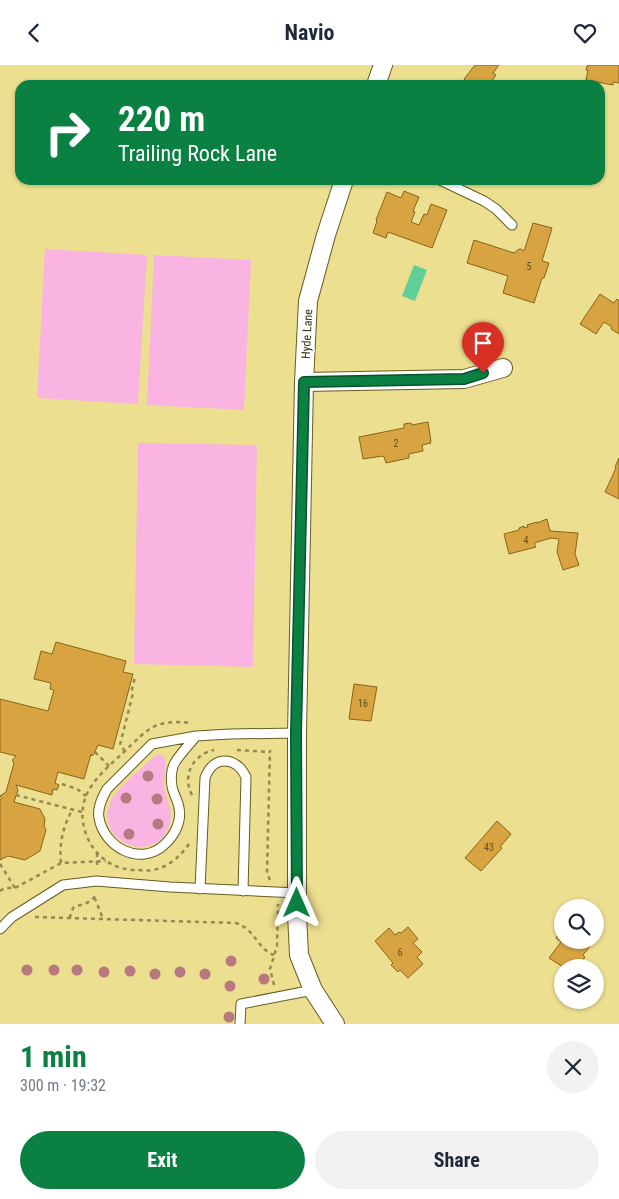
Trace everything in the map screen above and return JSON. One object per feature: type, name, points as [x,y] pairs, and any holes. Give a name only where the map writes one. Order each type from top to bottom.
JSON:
[{"type":"street","points":[[378,80],[383,65]]},
{"type":"street","name":"Hyde Lane","points":[[335,1024],[313,990],[299,955],[296,733],[304,382],[308,301],[342,185]]},
{"type":"street","points":[[304,382],[464,379],[503,368]]},
{"type":"lane","points":[[448,185],[484,201],[496,209],[512,225]]},
{"type":"lane","points":[[196,736],[173,765],[172,786],[180,818],[177,829],[171,837],[162,847],[142,854],[127,851],[112,844],[106,837],[99,817],[103,796],[107,789],[152,744],[196,736],[296,733]]},
{"type":"lane","points":[[200,889],[205,778],[210,768],[216,763],[223,761],[237,765],[243,770],[246,777],[243,891]]},
{"type":"lane","points":[[0,929],[12,917],[63,885],[96,881],[200,889],[297,893]]},
{"type":"lane","points":[[240,1024],[241,1004],[313,990]]},
{"type":"path","points":[[125,751],[120,745],[135,677]]},
{"type":"path","points":[[270,750],[267,873],[279,908],[277,946],[270,973],[275,989]]},
{"type":"path","points":[[95,752],[109,766]]},
{"type":"path","points":[[62,784],[77,789],[86,796]]},
{"type":"path","points":[[16,795],[82,813]]},
{"type":"path","points":[[61,863],[62,835],[72,809]]},
{"type":"path","points":[[97,852],[97,865]]},
{"type":"path","points":[[0,891],[5,888],[15,889],[61,863],[108,861]]},
{"type":"path","points":[[0,864],[15,889]]},
{"type":"path","points":[[96,889],[94,899],[103,919]]},
{"type":"path","points":[[70,918],[74,907],[94,899]]},
{"type":"path","points":[[31,917],[236,923],[246,928],[269,954],[274,955]]},
{"type":"shaded area","points":[[45,249],[147,255],[138,404],[37,398]]},
{"type":"shaded area","points":[[154,255],[251,260],[244,410],[147,405]]},
{"type":"shaded area","points":[[414,265],[427,270],[415,301],[402,296]]},
{"type":"shaded area","points":[[138,443],[257,445],[253,667],[134,664]]},
{"type":"shaded area","points":[[160,754],[166,763],[164,785],[171,813],[170,823],[164,836],[154,844],[142,847],[130,845],[119,839],[111,830],[108,818],[110,803],[117,792],[130,779],[155,756]]},
{"type":"building","points":[[475,65],[499,65],[493,73],[496,75],[492,80],[464,79]]},
{"type":"building","points":[[619,65],[619,83],[613,82],[613,85],[605,84],[605,80],[586,80],[588,70],[586,70],[587,66]]},
{"type":"building","points":[[404,191],[419,197],[411,222],[419,225],[424,214],[427,215],[431,204],[447,210],[432,248],[388,232],[386,238],[373,233],[387,192],[401,198]]},
{"type":"building","points":[[533,223],[552,228],[542,261],[549,263],[534,303],[503,293],[508,276],[467,263],[474,240],[514,253],[519,249],[524,251]]},
{"type":"building","points":[[600,294],[614,303],[617,299],[619,301],[619,334],[604,322],[596,334],[580,324]]},
{"type":"building","points":[[428,422],[431,443],[422,445],[423,451],[409,454],[409,458],[386,463],[383,456],[363,459],[359,437],[404,428],[404,424],[411,423],[412,425]]},
{"type":"building","points":[[619,458],[619,499],[605,492]]},
{"type":"building","points":[[547,519],[550,531],[578,533],[575,554],[579,565],[563,570],[557,552],[559,539],[551,538],[534,543],[536,547],[509,554],[504,534]]},
{"type":"building","points":[[56,642],[126,661],[123,672],[133,674],[113,749],[98,745],[94,754],[92,756],[91,754],[84,779],[58,772],[55,783],[59,785],[57,790],[53,789],[52,795],[16,785],[18,790],[14,802],[40,809],[45,819],[44,826],[46,830],[40,851],[25,860],[8,856],[0,860],[0,800],[2,798],[0,796],[6,792],[14,763],[12,760],[16,756],[0,752],[0,699],[48,711],[54,690],[50,689],[51,683],[34,679],[41,651],[52,654]]},
{"type":"building","points":[[354,684],[377,687],[371,721],[349,719]]},
{"type":"building","points":[[497,821],[511,834],[500,847],[502,848],[481,871],[465,858]]},
{"type":"building","points":[[408,927],[418,939],[413,943],[422,952],[417,957],[423,964],[408,978],[391,965],[393,963],[375,941],[389,928],[395,935]]},
{"type":"building","points":[[556,949],[588,949],[583,955],[585,957],[584,959],[554,959],[554,961],[549,958]]},
{"type":"route","points":[[297,903],[296,733],[304,382],[464,379],[483,373]]}]
